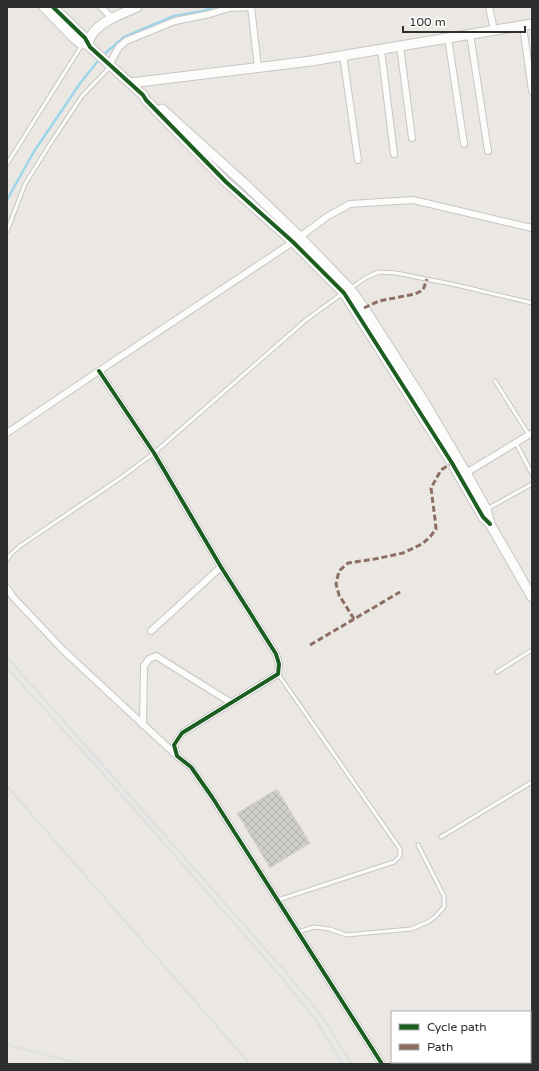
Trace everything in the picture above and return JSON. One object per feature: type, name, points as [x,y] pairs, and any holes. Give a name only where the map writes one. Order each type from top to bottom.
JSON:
[{"type":"street","points":[[44,7],[74,38],[85,44],[143,95],[146,100],[226,182],[296,239],[364,308],[426,405],[466,473],[486,510],[490,524],[532,598]]},
{"type":"street","points":[[53,7],[85,38],[85,44]]},
{"type":"street","points":[[101,7],[112,18]]},
{"type":"street","points":[[85,44],[92,33],[112,18],[137,7]]},
{"type":"street","points":[[109,65],[122,43],[175,21],[210,14],[229,8],[251,7],[258,67]]},
{"type":"street","points":[[489,7],[494,30]]},
{"type":"street","points":[[130,83],[343,55],[527,25],[532,91]]},
{"type":"street","points":[[470,34],[488,151]]},
{"type":"street","points":[[448,38],[464,144]]},
{"type":"street","points":[[400,46],[412,138]]},
{"type":"street","points":[[381,49],[394,154]]},
{"type":"street","points":[[343,55],[358,160]]},
{"type":"street","points":[[7,433],[328,216],[350,204],[377,201],[413,200],[532,228]]},
{"type":"street","points":[[347,291],[452,463],[483,517],[490,524]]},
{"type":"street","points":[[99,371],[154,453],[276,654],[279,664],[278,674],[230,702],[182,733],[174,745],[177,756]]},
{"type":"street","points":[[466,473],[530,434]]},
{"type":"street","points":[[151,631],[222,567]]},
{"type":"street","points":[[7,588],[13,597],[63,650],[191,768],[212,797],[382,1064]]},
{"type":"street","points":[[143,725],[144,666],[149,659],[156,656],[230,702]]},
{"type":"lane","points":[[7,164],[85,44]]},
{"type":"lane","points":[[7,231],[25,184],[82,96],[109,65]]},
{"type":"lane","points":[[7,560],[10,555],[20,546],[122,477],[154,453],[306,320],[367,277],[379,272],[396,273],[456,285],[532,303]]},
{"type":"lane","points":[[495,381],[530,434]]},
{"type":"lane","points":[[516,443],[532,474]]},
{"type":"lane","points":[[486,510],[532,484]]},
{"type":"lane","points":[[497,672],[532,650]]},
{"type":"lane","points":[[278,674],[400,849],[400,856],[394,862],[278,900]]},
{"type":"lane","points":[[441,837],[532,782]]},
{"type":"lane","points":[[298,932],[314,927],[346,935],[411,929],[428,922],[444,907],[444,896],[418,845]]},
{"type":"building","points":[[277,789],[310,843],[270,868],[237,813]]},
{"type":"waterway","points":[[7,200],[33,153],[81,82],[102,56],[124,37],[174,16],[203,11],[213,7]]},
{"type":"railway","points":[[7,657],[284,970],[321,1015],[352,1064]]},
{"type":"railway","points":[[7,668],[105,776],[277,972],[315,1019],[343,1064]]},
{"type":"railway","points":[[7,786],[250,1064]]},
{"type":"railway","points":[[7,1045],[82,1064]]},
{"type":"marked path","points":[[364,308],[379,301],[415,294],[423,290],[427,279]]},
{"type":"marked path","points":[[354,619],[339,595],[336,584],[339,571],[348,563],[403,553],[422,544],[430,537],[436,529],[431,488],[441,470],[452,463]]},
{"type":"marked path","points":[[310,645],[400,592]]},
{"type":"cycle path","points":[[53,7],[85,38],[90,47],[143,95],[146,100],[226,182],[293,242],[344,293],[452,463],[483,517],[490,524]]},
{"type":"cycle path","points":[[99,371],[154,453],[221,567],[276,654],[279,664],[278,674],[182,733],[174,745],[177,756],[191,767],[212,797],[382,1064]]}]
